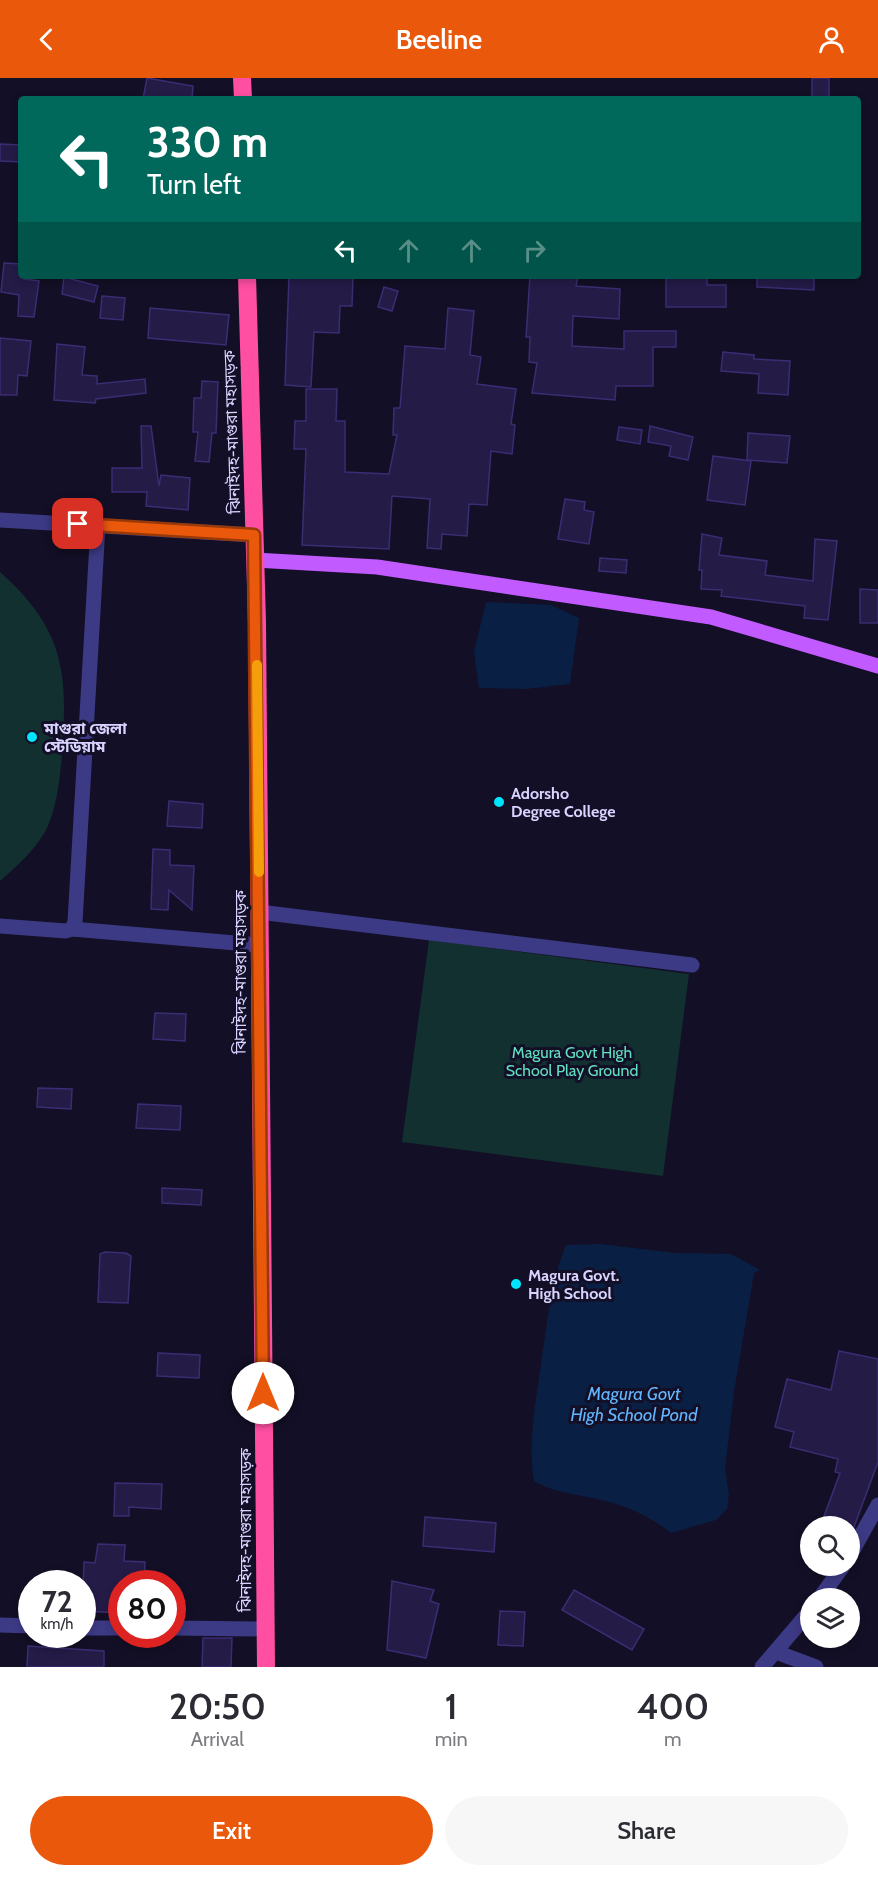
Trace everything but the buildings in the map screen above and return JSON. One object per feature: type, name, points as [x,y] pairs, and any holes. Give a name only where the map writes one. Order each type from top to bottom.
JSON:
[{"type":"highway","points":[[242,78],[243,96]]},
{"type":"highway","name":"ঝিনাইদহ-মাগুরা মহাসড়ক","points":[[247,279],[255,560],[266,1667]]},
{"type":"main road","points":[[255,560],[377,567],[711,617],[878,666]]},
{"type":"street","points":[[0,520],[254,535]]},
{"type":"street","points":[[72,929],[76,914],[98,525]]},
{"type":"street","points":[[259,912],[692,965]]},
{"type":"street","points":[[0,926],[58,931],[72,929],[260,945]]},
{"type":"street","points":[[860,1537],[878,1505]]},
{"type":"street","points":[[762,1667],[800,1623]]},
{"type":"street","points":[[0,1625],[18,1626]]},
{"type":"street","points":[[186,1628],[266,1629]]},
{"type":"street","points":[[776,1652],[816,1667]]},
{"type":"green space","name":"মাগুরা জেলা স্টেডিয়াম","points":[[0,572],[38,613],[49,633],[62,675],[64,725],[60,773],[50,821],[42,837],[31,851],[0,881]]},
{"type":"green space","name":"Magura Govt High School Play Ground","points":[[429,940],[689,974],[663,1176],[402,1142]]},
{"type":"water","points":[[486,602],[551,605],[579,618],[570,684],[526,689],[479,688],[474,652]]},
{"type":"water","name":"Magura Govt High School Pond","points":[[600,1244],[675,1253],[731,1254],[760,1270],[754,1273],[734,1392],[725,1469],[729,1494],[727,1509],[716,1520],[671,1533],[626,1507],[552,1489],[534,1481],[532,1450],[534,1419],[553,1286],[566,1245]]},
{"type":"slow traffic","points":[[257,665],[259,872]]},
{"type":"place","name":"মাগুরা জেলা স্টেডিয়াম","points":[[32,737]]},
{"type":"place","name":"Adorsho Degree College","points":[[499,802]]},
{"type":"place","name":"Magura Govt. High School","points":[[516,1284]]},
{"type":"route","points":[[78,524],[254,535],[257,622],[263,1393]]}]
